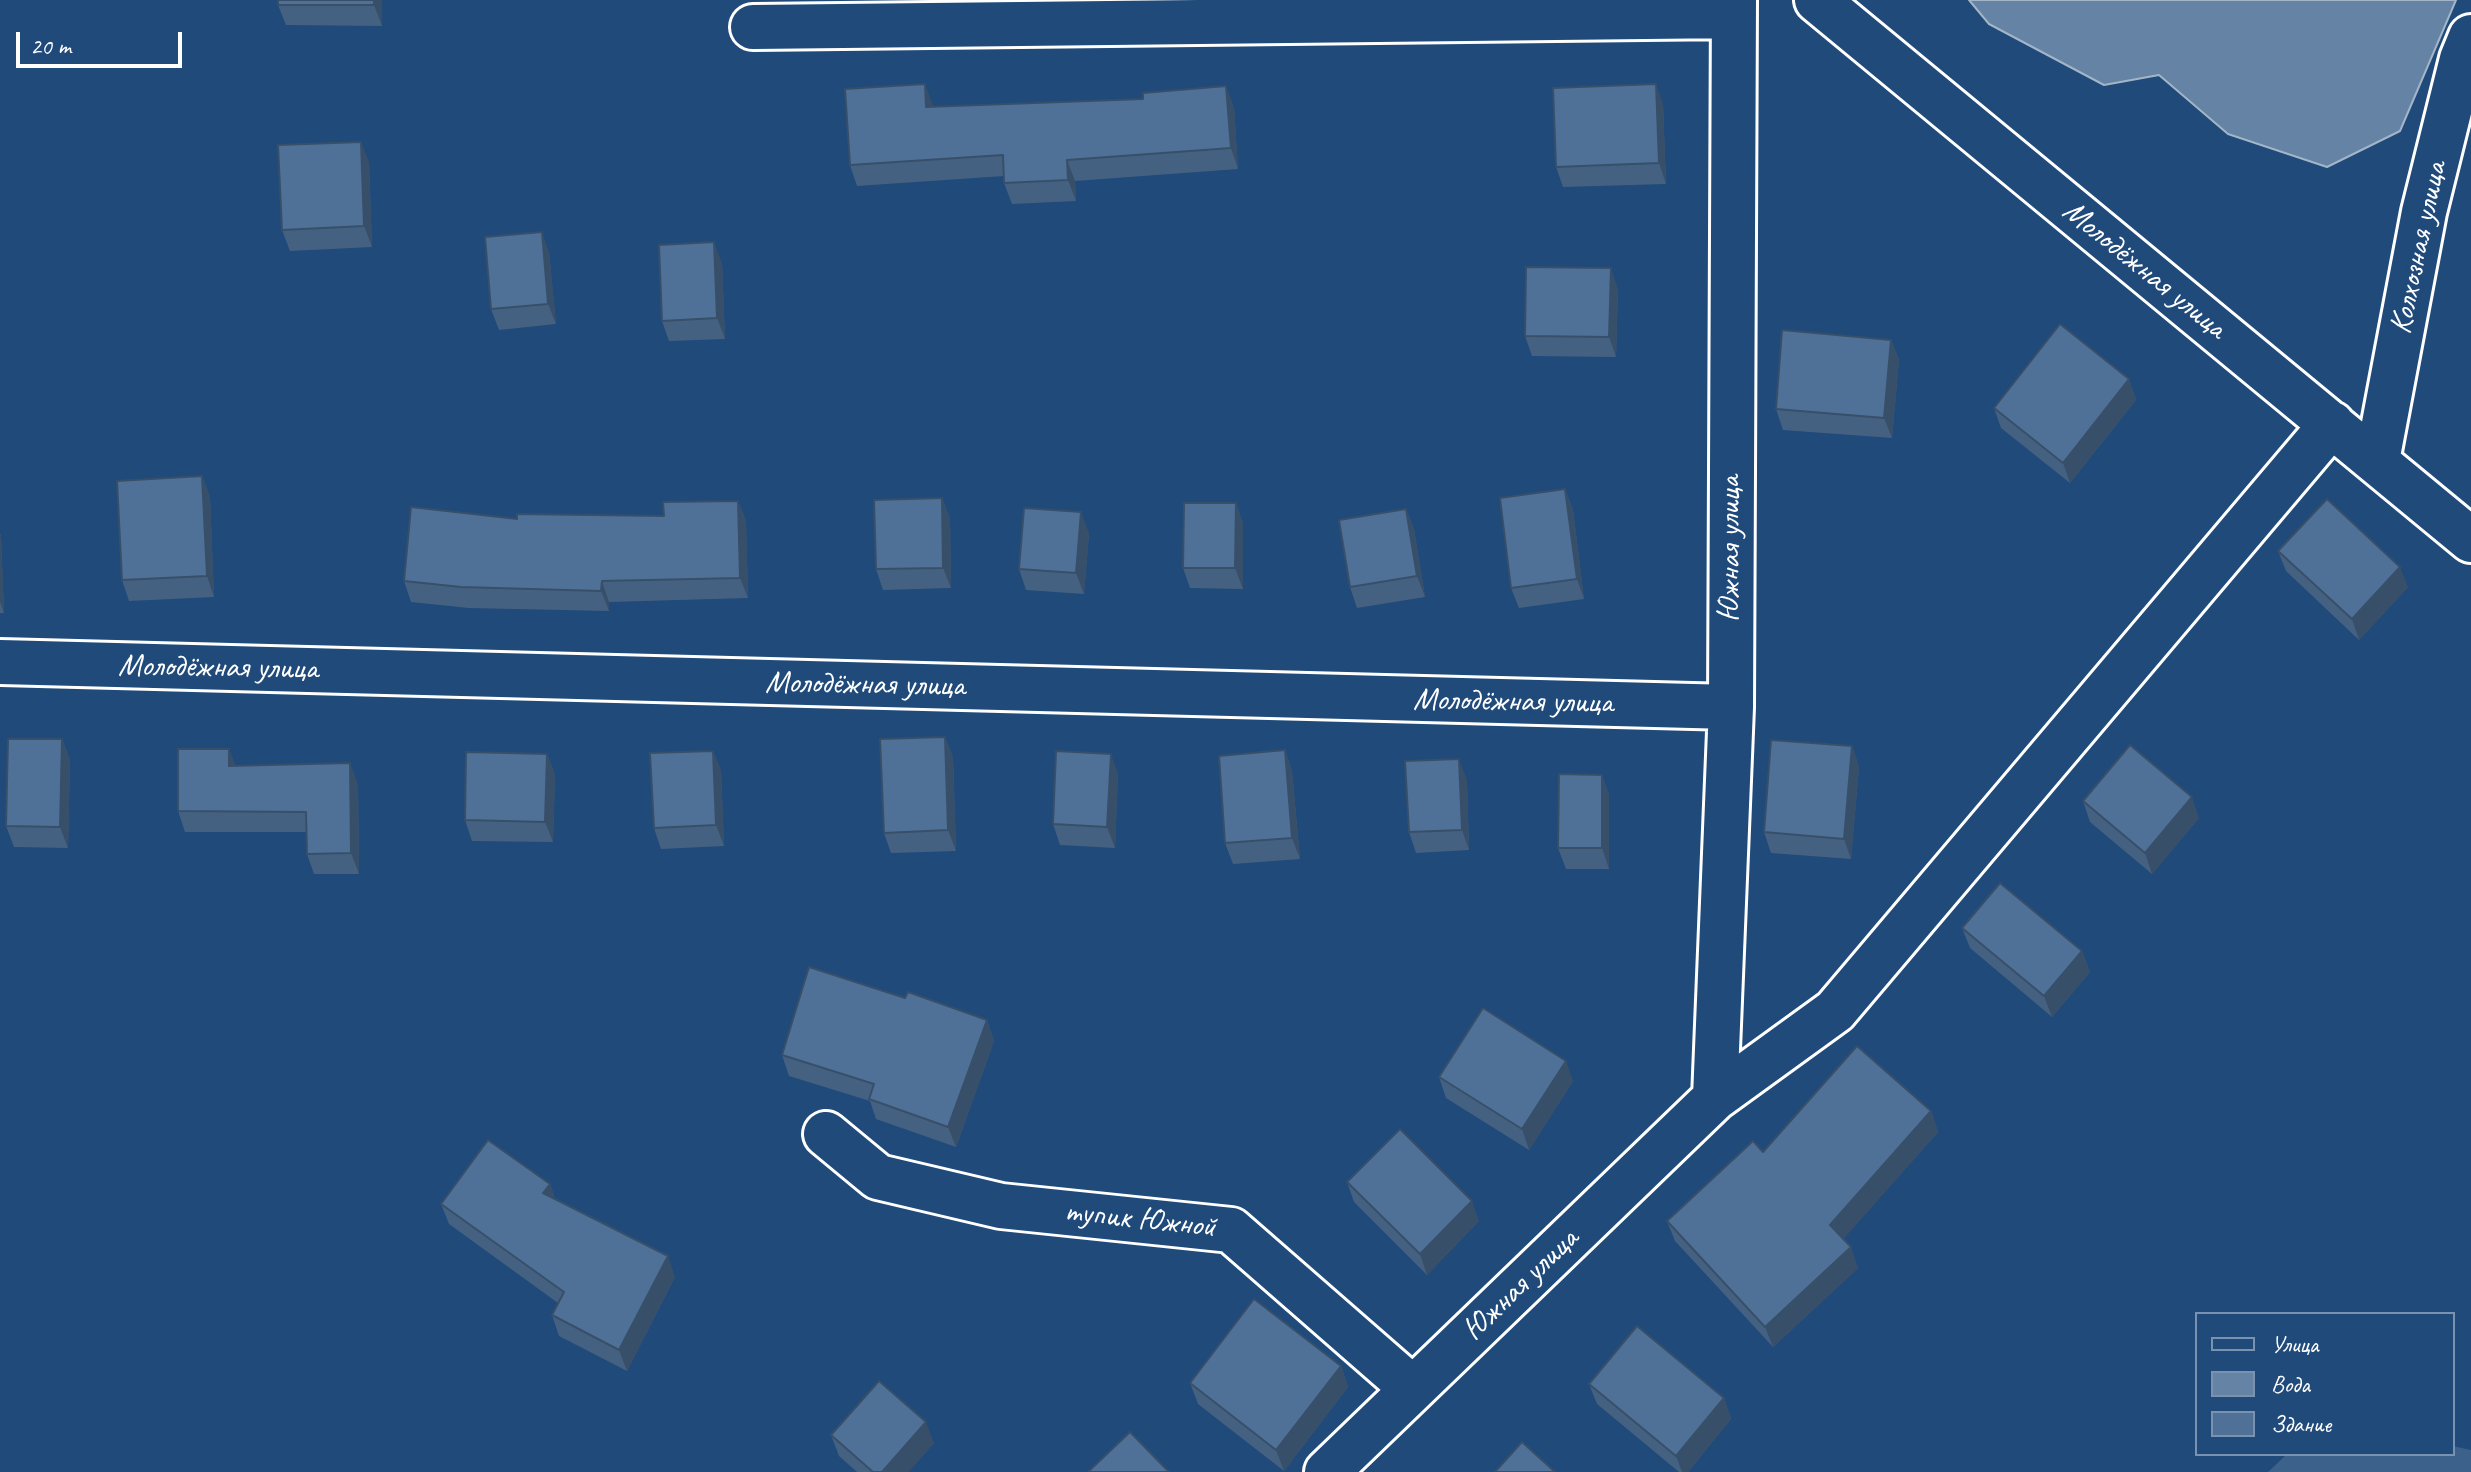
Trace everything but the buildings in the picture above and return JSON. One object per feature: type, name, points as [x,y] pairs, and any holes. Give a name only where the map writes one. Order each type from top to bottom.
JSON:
[{"type":"street","name":"Молодёжная улица","points":[[1817,0],[2471,540]]},
{"type":"street","name":"Южная улица","points":[[1715,1098],[1731,707],[1734,8]]},
{"type":"street","points":[[753,27],[1734,8]]},
{"type":"street","name":"Колхозная улица","points":[[2377,461],[2424,212],[2462,59],[2471,37]]},
{"type":"street","name":"Южная улица","points":[[1327,1472],[1715,1098],[1835,1011],[2332,424]]},
{"type":"street","name":"Молодёжная улица","points":[[0,662],[1731,707]]},
{"type":"street","name":"тупик Южной","points":[[826,1134],[878,1177],[894,1181],[1001,1206],[1231,1230],[1413,1389]]},
{"type":"shaded area","points":[[2455,1446],[2471,1450],[2471,1472],[2268,1472],[2285,1456],[2455,1456]]},
{"type":"water","points":[[1969,0],[2456,0],[2400,131],[2327,167],[2228,134],[2159,75],[2104,85],[1989,24]]}]
